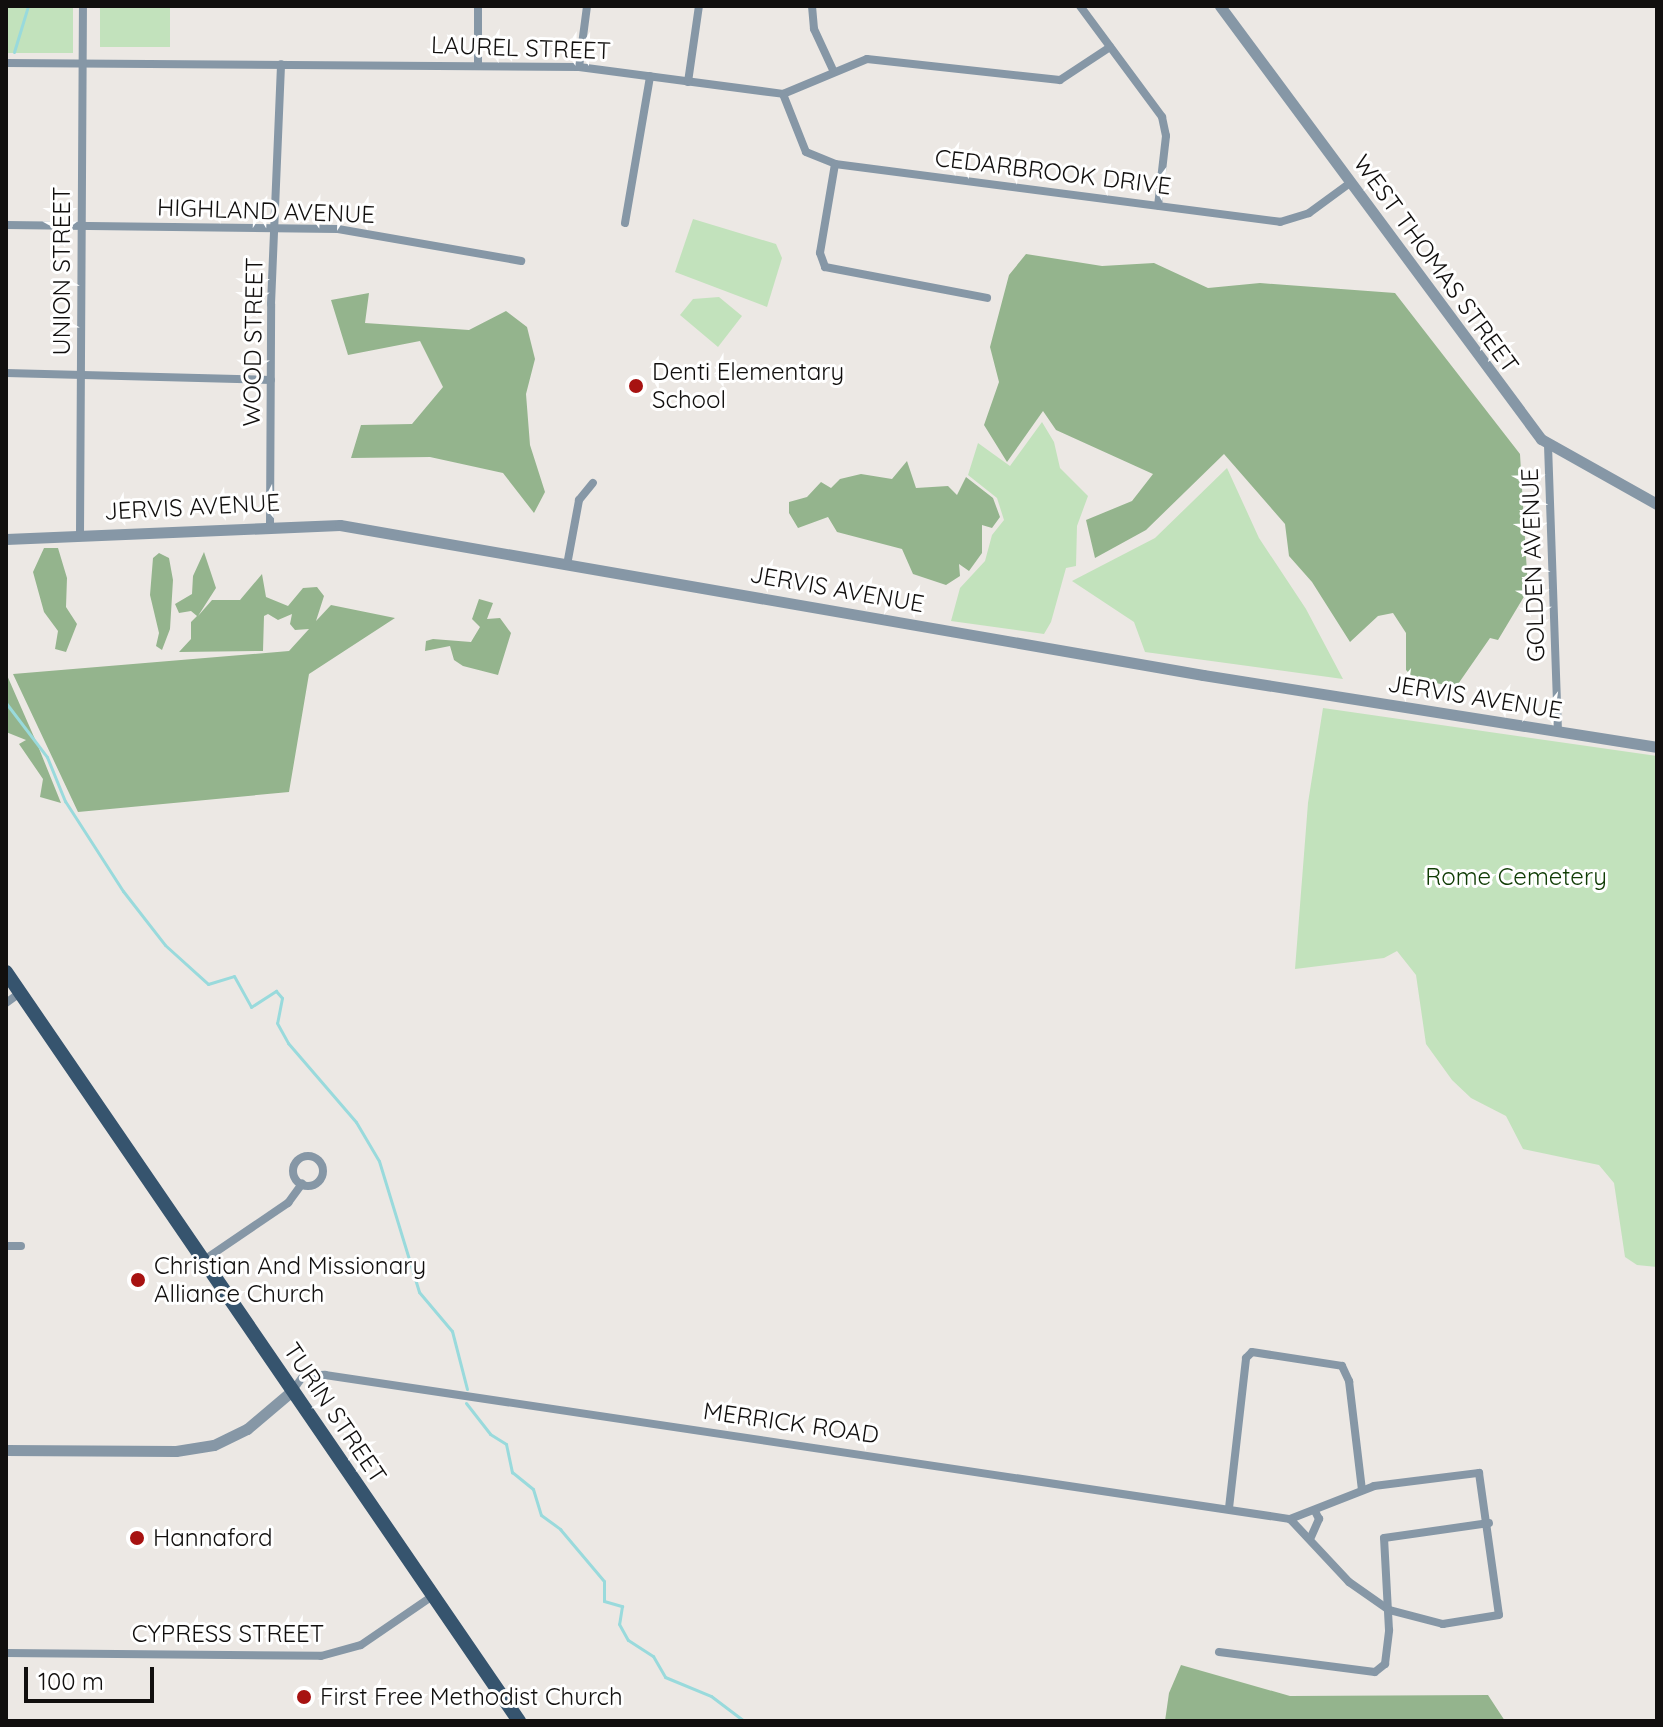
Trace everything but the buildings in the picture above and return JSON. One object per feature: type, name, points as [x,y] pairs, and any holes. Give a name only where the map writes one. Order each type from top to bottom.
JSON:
[{"type":"main road","name":"TURIN STREET","points":[[6,972],[519,1721]]},
{"type":"street","name":"UNION STREET","points":[[80,535],[83,6]]},
{"type":"street","points":[[478,6],[478,64]]},
{"type":"street","points":[[579,67],[587,6]]},
{"type":"street","points":[[688,82],[699,6]]},
{"type":"street","points":[[812,6],[814,29],[833,70]]},
{"type":"street","points":[[1080,6],[1162,117],[1166,136],[1158,206]]},
{"type":"street","name":"WEST THOMAS STREET","points":[[1220,6],[1513,407],[1548,445],[1657,504]]},
{"type":"street","points":[[783,94],[833,70],[877,59],[1047,81],[1070,75],[1110,47]]},
{"type":"street","name":"LAUREL STREET","points":[[6,63],[579,67],[783,94]]},
{"type":"street","name":"WOOD STREET","points":[[270,525],[271,380],[281,64]]},
{"type":"street","points":[[625,223],[650,76]]},
{"type":"street","name":"CEDARBROOK DRIVE","points":[[783,94],[806,152],[835,164],[1293,221],[1350,183]]},
{"type":"street","points":[[835,164],[820,253],[825,267],[987,298]]},
{"type":"street","name":"HIGHLAND AVENUE","points":[[6,225],[338,229],[521,261]]},
{"type":"street","points":[[6,373],[271,380]]},
{"type":"street","name":"GOLDEN AVENUE","points":[[1548,445],[1558,731]]},
{"type":"street","points":[[567,565],[579,500],[593,483]]},
{"type":"street","name":"JERVIS AVENUE","points":[[6,539],[270,525],[340,525],[1657,747]]},
{"type":"street","points":[[6,1003],[20,993]]},
{"type":"street","points":[[204,1260],[288,1203],[302,1184]]},
{"type":"street","points":[[6,1246],[21,1246]]},
{"type":"street","points":[[1229,1508],[1246,1358],[1252,1352],[1342,1366],[1349,1381],[1362,1490]]},
{"type":"street","name":"MERRICK ROAD","points":[[293,1390],[303,1376],[325,1375],[1290,1519]]},
{"type":"street","points":[[6,1450],[176,1451],[214,1445],[247,1429],[293,1390]]},
{"type":"street","points":[[1479,1473],[1489,1523],[1499,1615],[1495,1620],[1443,1624],[1389,1610],[1349,1582],[1311,1537],[1290,1519],[1362,1490],[1479,1473]]},
{"type":"street","points":[[1311,1537],[1319,1519],[1315,1511]]},
{"type":"street","points":[[1219,1652],[1375,1672],[1385,1664],[1389,1610],[1384,1538],[1489,1523]]},
{"type":"street","name":"CYPRESS STREET","points":[[6,1653],[321,1656],[361,1645],[434,1595]]},
{"type":"green space","points":[[6,6],[73,6],[73,53],[6,53]]},
{"type":"green space","points":[[100,6],[170,6],[170,47],[100,47]]},
{"type":"green space","points":[[693,219],[776,244],[782,258],[767,307],[675,272]]},
{"type":"green space","points":[[1026,254],[1102,266],[1154,263],[1208,288],[1260,283],[1395,293],[1520,454],[1528,590],[1498,640],[1490,638],[1456,687],[1415,679],[1406,670],[1406,633],[1393,613],[1378,616],[1350,642],[1312,582],[1289,556],[1285,524],[1224,454],[1146,530],[1095,558],[1086,520],[1132,501],[1153,474],[1056,430],[1043,411],[1007,462],[984,425],[999,382],[990,347],[1009,275]]},
{"type":"green space","points":[[369,293],[365,323],[469,330],[506,311],[527,327],[535,359],[526,394],[530,445],[545,492],[534,513],[503,473],[430,457],[351,458],[361,425],[412,424],[443,387],[420,341],[348,355],[331,300]]},
{"type":"green space","points":[[719,297],[742,316],[718,347],[680,315],[693,299]]},
{"type":"green space","points":[[1042,422],[1054,442],[1060,468],[1088,496],[1077,526],[1076,566],[1066,568],[1051,622],[1044,634],[951,621],[960,588],[985,561],[992,535],[1004,520],[997,498],[968,475],[978,443],[1010,466]]},
{"type":"green space","points":[[907,461],[916,488],[948,486],[957,495],[966,477],[993,498],[1000,517],[992,528],[982,525],[982,553],[969,571],[959,564],[960,576],[946,585],[913,574],[902,549],[837,532],[828,517],[798,528],[789,513],[789,502],[807,497],[821,482],[831,488],[840,479],[861,474],[892,479]]},
{"type":"green space","points":[[1227,468],[1259,538],[1306,609],[1343,679],[1145,652],[1134,622],[1072,581],[1155,538]]},
{"type":"green space","points":[[44,548],[58,548],[67,578],[66,607],[77,624],[66,652],[55,649],[58,631],[44,612],[33,572]]},
{"type":"green space","points":[[204,552],[216,588],[198,616],[212,600],[240,600],[262,574],[266,597],[288,606],[303,588],[317,587],[324,596],[316,621],[331,605],[395,618],[309,674],[289,792],[78,812],[13,674],[289,651],[309,629],[295,630],[290,624],[292,614],[278,620],[268,614],[264,616],[263,651],[179,652],[191,639],[191,622],[197,616],[191,611],[179,613],[175,604],[192,594],[193,576]]},
{"type":"green space","points":[[159,553],[169,558],[173,580],[170,629],[162,650],[156,646],[159,633],[150,595],[153,558]]},
{"type":"green space","points":[[479,599],[493,603],[487,619],[500,618],[511,633],[498,675],[463,666],[454,660],[450,646],[425,651],[426,641],[433,639],[471,642],[480,627],[472,619]]},
{"type":"green space","points":[[6,673],[61,803],[40,797],[43,779],[19,744],[26,740],[6,732]]},
{"type":"green space","name":"Rome Cemetery","points":[[1323,708],[1657,756],[1657,1267],[1637,1265],[1625,1257],[1614,1183],[1599,1165],[1523,1149],[1506,1116],[1471,1098],[1452,1080],[1426,1044],[1416,975],[1397,951],[1384,958],[1295,969],[1308,803]]},
{"type":"green space","points":[[1181,1665],[1290,1696],[1488,1695],[1505,1721],[1165,1721],[1169,1693]]},
{"type":"waterway","points":[[14,52],[28,6]]},
{"type":"waterway","points":[[6,703],[47,757],[65,801],[123,891],[165,945],[208,984],[234,976],[251,1007],[276,991],[282,998],[277,1023],[288,1043],[356,1122],[379,1161],[419,1292],[452,1331],[467,1389]]},
{"type":"waterway","points":[[466,1403],[490,1434],[506,1444],[512,1472],[533,1489],[541,1515],[560,1529],[604,1581],[604,1601],[622,1606],[619,1624],[628,1640],[653,1656],[665,1677],[711,1696],[744,1721]]},
{"type":"place","name":"Denti Elementary School","points":[[636,386]]},
{"type":"place","name":"Christian And Missionary Alliance Church","points":[[138,1280]]},
{"type":"place","name":"Hannaford","points":[[137,1538]]},
{"type":"place","name":"First Free Methodist Church","points":[[304,1697]]}]
